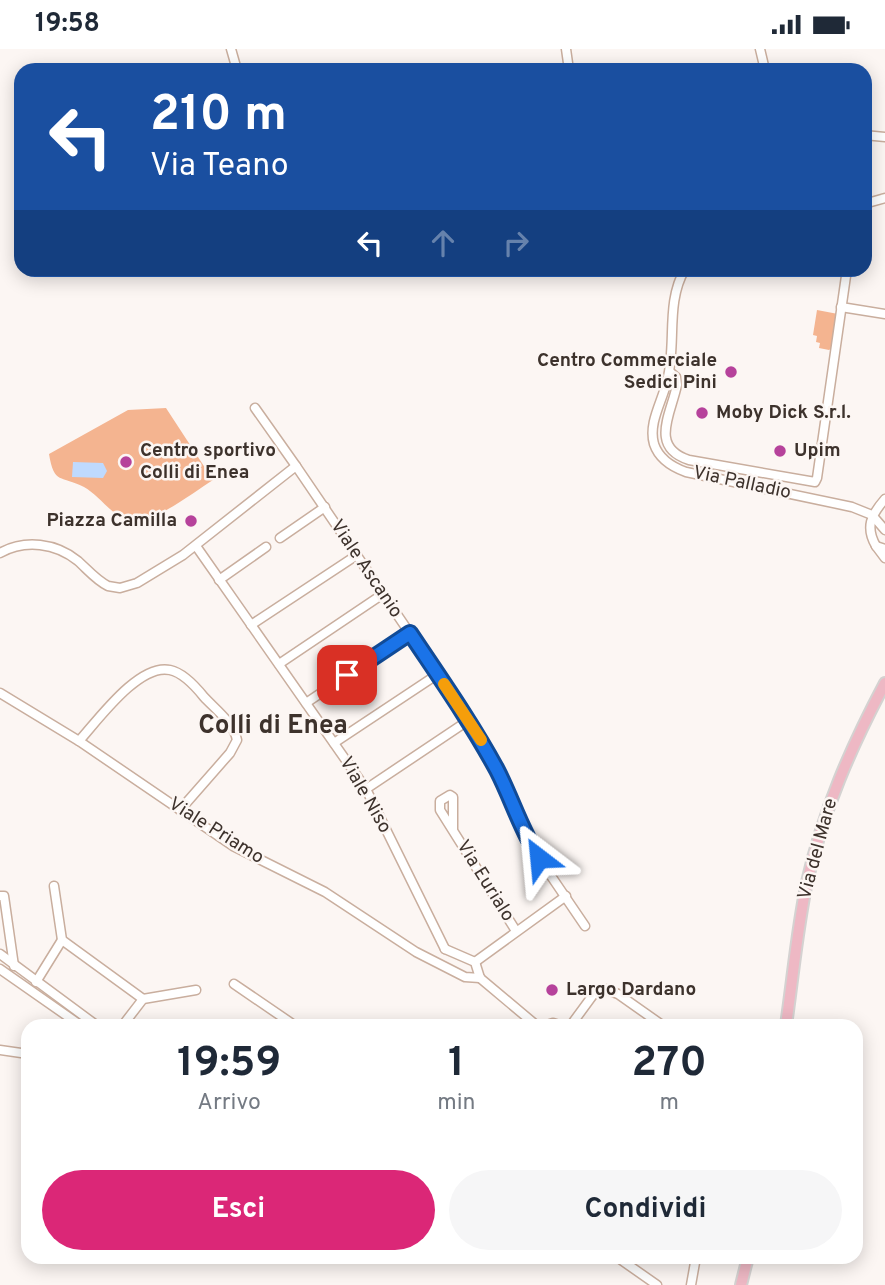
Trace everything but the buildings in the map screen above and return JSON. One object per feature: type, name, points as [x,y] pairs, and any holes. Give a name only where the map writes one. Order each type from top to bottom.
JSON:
[{"type":"main road","name":"Via del Mare","points":[[787,1019],[801,914],[819,835],[845,764],[885,683]]},
{"type":"main road","points":[[741,1285],[747,1264]]},
{"type":"main road","points":[[747,1285],[748,1264]]},
{"type":"street","name":"Via Palladio","points":[[682,277],[675,293],[670,372],[652,430],[656,449],[670,465],[698,475],[845,504],[872,515],[885,530]]},
{"type":"street","points":[[670,372],[676,377],[677,385],[664,434],[667,445],[676,455],[689,460],[815,482],[846,277]]},
{"type":"street","points":[[841,307],[885,314]]},
{"type":"street","name":"Viale Ascanio","points":[[255,408],[469,720],[502,780],[530,845],[586,926]]},
{"type":"street","points":[[0,553],[25,544],[57,550],[76,560],[101,582],[117,588],[141,581],[196,547],[296,466]]},
{"type":"street","points":[[885,499],[872,515],[870,531],[885,558]]},
{"type":"street","points":[[280,538],[325,507]]},
{"type":"street","name":"Viale Niso","points":[[196,547],[366,789],[445,949]]},
{"type":"street","points":[[219,580],[266,547]]},
{"type":"street","points":[[251,625],[357,555]]},
{"type":"street","points":[[279,664],[383,594]]},
{"type":"street","points":[[306,703],[410,633]]},
{"type":"street","points":[[79,741],[130,686],[157,671],[177,672],[198,690],[232,727],[237,740],[230,753],[180,810]]},
{"type":"street","points":[[334,743],[438,674]]},
{"type":"street","name":"Viale Priamo","points":[[0,693],[79,741],[229,843],[325,892],[436,962],[465,977],[480,978]]},
{"type":"street","points":[[366,789],[469,720]]},
{"type":"street","name":"Via Eurialo","points":[[453,830],[516,931]]},
{"type":"street","points":[[36,982],[62,940],[54,886]]},
{"type":"street","points":[[0,896],[4,896],[14,966]]},
{"type":"street","points":[[475,962],[566,896]]},
{"type":"street","points":[[62,940],[143,999]]},
{"type":"street","points":[[436,962],[445,949],[475,962],[480,978],[529,1019]]},
{"type":"street","points":[[0,954],[88,1019]]},
{"type":"street","points":[[0,969],[71,1019]]},
{"type":"street","points":[[234,983],[285,1019]]},
{"type":"street","points":[[576,1019],[596,992],[608,989],[653,1019]]},
{"type":"street","points":[[128,1019],[143,999],[196,990]]},
{"type":"street","points":[[0,1050],[21,1053]]},
{"type":"street","points":[[627,1264],[657,1285]]},
{"type":"street","points":[[691,1285],[695,1264]]},
{"type":"shaded area","points":[[817,310],[838,314],[832,348],[829,350],[819,348],[817,336],[813,335]]},
{"type":"shaded area","name":"Centro sportivo Colli di Enea","points":[[166,408],[213,480],[169,509],[143,520],[122,518],[89,490],[60,478],[53,471],[49,454],[128,410]]},
{"type":"water","points":[[73,462],[103,463],[107,471],[103,478],[72,477]]},
{"type":"slow traffic","points":[[444,684],[481,740]]},
{"type":"place","name":"Centro Commerciale Sedici Pini","points":[[731,372]]},
{"type":"place","name":"Moby Dick S.r.l.","points":[[702,413]]},
{"type":"place","name":"Upim","points":[[780,451]]},
{"type":"place","name":"Centro sportivo Colli di Enea","points":[[126,462]]},
{"type":"place","name":"Piazza Camilla","points":[[191,521]]},
{"type":"place","name":"Largo Dardano","points":[[552,990]]},
{"type":"district","name":"Colli di Enea","points":[[273,726]]},
{"type":"route","points":[[347,675],[410,633],[486,750],[530,845],[539,858]]}]
